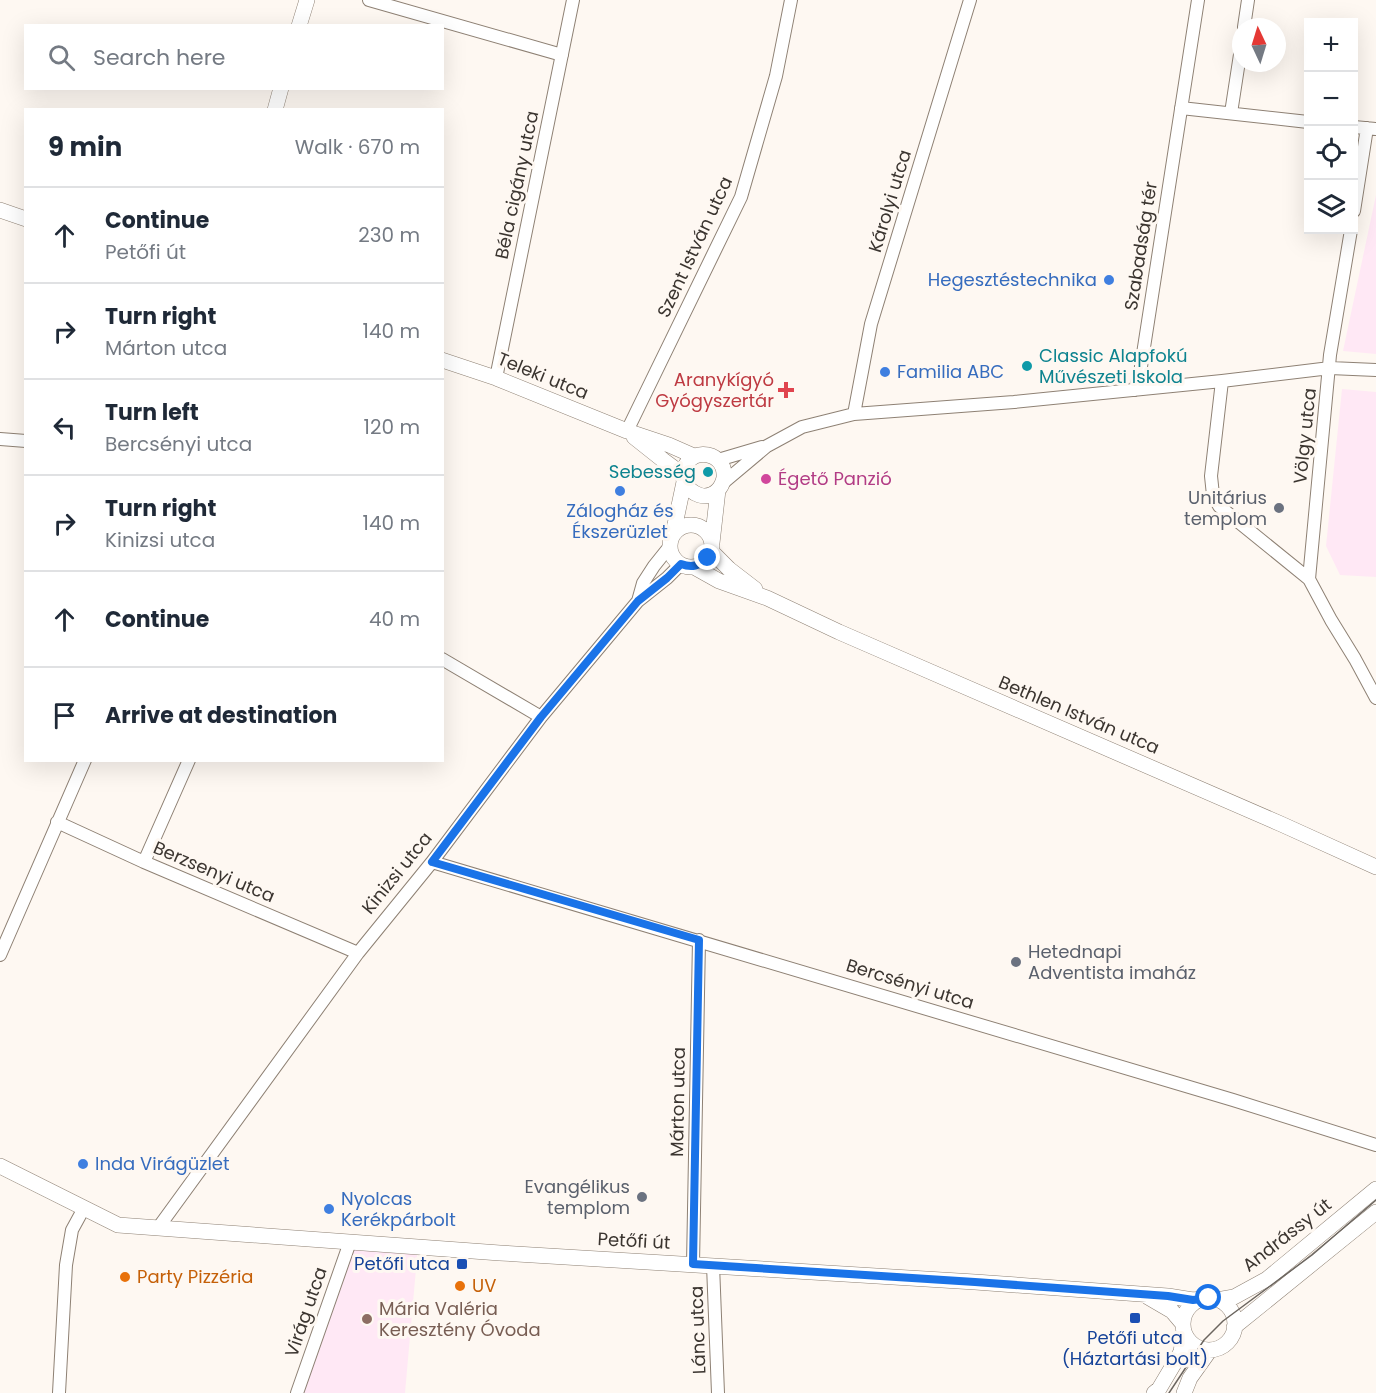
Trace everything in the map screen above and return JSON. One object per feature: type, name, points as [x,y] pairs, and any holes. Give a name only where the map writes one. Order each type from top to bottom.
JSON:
[{"type":"street","points":[[300,24],[307,0]]},
{"type":"street","points":[[369,0],[562,55]]},
{"type":"street","name":"Béla cigány utca","points":[[496,378],[573,0]]},
{"type":"street","name":"Szent István utca","points":[[627,431],[741,197],[776,76],[791,0]]},
{"type":"street","name":"Károlyi utca","points":[[854,414],[871,324],[970,0]]},
{"type":"street","name":"Szabadság tér","points":[[1135,390],[1140,373],[1198,0]]},
{"type":"street","points":[[1245,18],[1248,0]]},
{"type":"street","points":[[1231,113],[1237,72]]},
{"type":"street","points":[[276,108],[281,90]]},
{"type":"street","points":[[1181,108],[1304,122]]},
{"type":"street","points":[[1358,188],[1371,129]]},
{"type":"street","points":[[0,210],[24,218]]},
{"type":"street","points":[[1330,368],[1330,355],[1350,234]]},
{"type":"street","name":"Teleki utca","points":[[444,361],[496,378],[694,456]]},
{"type":"street","points":[[718,460],[766,446],[802,427],[854,414],[1014,402],[1330,368],[1376,370]]},
{"type":"street","name":"Völgy utca","points":[[1309,579],[1330,368]]},
{"type":"street","points":[[1222,381],[1211,476],[1213,495],[1219,506],[1309,579],[1376,698]]},
{"type":"street","name":"Teleki utca","points":[[627,431],[683,478]]},
{"type":"street","points":[[0,439],[24,441]]},
{"type":"street","points":[[638,601],[667,578],[687,566],[702,564],[708,558],[712,547],[721,487],[724,475],[723,467],[718,460],[707,454],[694,456],[688,461],[684,467],[683,478],[688,489],[703,496],[721,487],[766,446]]},
{"type":"street","name":"Kinizsi utca","points":[[158,1228],[358,953],[432,862],[541,717],[638,601],[643,583],[672,540],[683,478]]},
{"type":"street","points":[[687,566],[675,560],[671,554],[672,540],[683,526],[697,526],[704,530],[709,536],[712,547]]},
{"type":"street","name":"Bethlen István utca","points":[[712,547],[729,569],[767,598]]},
{"type":"street","name":"Bethlen István utca","points":[[687,566],[719,581],[767,598],[839,632],[1271,819],[1376,867]]},
{"type":"street","points":[[444,660],[541,717]]},
{"type":"street","points":[[0,953],[84,762]]},
{"type":"street","points":[[144,862],[188,762]]},
{"type":"street","name":"Berzsenyi utca","points":[[57,822],[144,862],[358,953]]},
{"type":"street","name":"Bercsényi utca","points":[[432,862],[1233,1100],[1376,1146]]},
{"type":"street","name":"Márton utca","points":[[693,1264],[699,940]]},
{"type":"street","name":"Petőfi út","points":[[0,1166],[118,1225],[1201,1299]]},
{"type":"street","name":"Andrássy út","points":[[1217,1300],[1234,1297],[1267,1279],[1376,1189]]},
{"type":"street","points":[[59,1393],[66,1265],[72,1230],[84,1208]]},
{"type":"street","name":"Andrássy út","points":[[1234,1327],[1376,1212]]},
{"type":"street","name":"Virág utca","points":[[297,1393],[350,1242]]},
{"type":"street","name":"Lánc utca","points":[[713,1265],[718,1393]]},
{"type":"street","name":"Petőfi út","points":[[1143,1294],[1172,1311],[1184,1328]]},
{"type":"street","points":[[1154,1393],[1159,1389],[1181,1352],[1184,1316],[1194,1303],[1201,1299],[1217,1300],[1230,1310],[1234,1318],[1232,1335],[1227,1342],[1210,1350],[1195,1347],[1188,1340],[1184,1328]]},
{"type":"street","points":[[1184,1393],[1190,1378],[1210,1350]]},
{"type":"shaded area","points":[[1376,195],[1376,354],[1343,351]]},
{"type":"shaded area","points":[[1342,389],[1376,392],[1376,577],[1340,575],[1326,546]]},
{"type":"shaded area","name":"Mária Valéria Keresztény Óvoda","points":[[350,1242],[418,1246],[405,1393],[297,1393]]},
{"type":"tram line","points":[[1169,1393],[1204,1340],[1223,1321],[1312,1255],[1376,1200]]},
{"type":"place","name":"Hegesztéstechnika","points":[[1109,280]]},
{"type":"place","name":"Classic Alapfokú Művészeti Iskola","points":[[1027,366]]},
{"type":"place","name":"Familia ABC","points":[[885,372]]},
{"type":"place","name":"Aranykígyó Gyógyszertár","points":[[786,390]]},
{"type":"place","name":"Sebesség","points":[[708,472]]},
{"type":"place","name":"Égető Panzió","points":[[766,479]]},
{"type":"place","name":"Zálogház és Ékszerüzlet","points":[[620,491]]},
{"type":"place","name":"Unitárius templom","points":[[1279,508]]},
{"type":"place","name":"Hetednapi Adventista imaház","points":[[1016,962]]},
{"type":"place","name":"Inda Virágüzlet","points":[[83,1164]]},
{"type":"place","name":"Evangélikus templom","points":[[642,1197]]},
{"type":"place","name":"Nyolcas Kerékpárbolt","points":[[329,1209]]},
{"type":"place","name":"Petőfi utca","points":[[462,1264]]},
{"type":"place","name":"Party Pizzéria","points":[[125,1277]]},
{"type":"place","name":"UV","points":[[460,1286]]},
{"type":"place","name":"Petőfi utca (Háztartási bolt)","points":[[1135,1318]]},
{"type":"place","name":"Mária Valéria Keresztény Óvoda","points":[[367,1319]]},
{"type":"route","points":[[708,558],[702,564],[694,567],[681,564],[638,601],[541,717],[432,862],[699,940],[693,1264],[975,1282],[1168,1296],[1193,1300],[1209,1298]]}]
